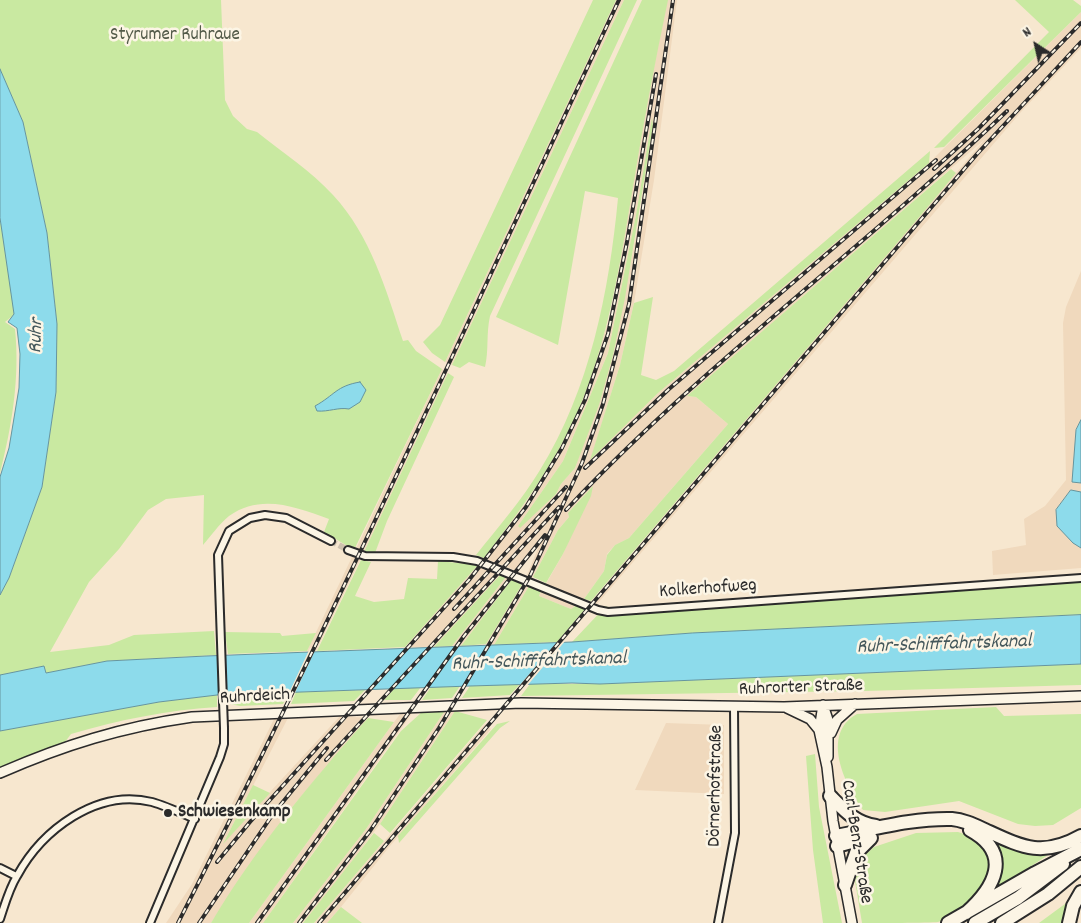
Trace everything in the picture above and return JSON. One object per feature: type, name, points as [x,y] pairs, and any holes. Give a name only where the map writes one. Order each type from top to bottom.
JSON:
[{"type":"highway","points":[[830,796],[850,816],[868,824],[884,826]]},
{"type":"highway","points":[[836,841],[884,826],[928,820],[955,819],[967,822],[1021,846],[1036,849],[1052,848],[1081,836]]},
{"type":"highway","points":[[836,841],[910,828],[949,826],[969,829],[984,839],[994,858],[995,875],[988,891],[966,914]]},
{"type":"highway","points":[[845,885],[856,852],[873,836]]},
{"type":"highway","points":[[948,923],[1035,872],[1081,850]]},
{"type":"highway","points":[[976,923],[1018,898],[1081,850]]},
{"type":"highway","points":[[1012,923],[1081,867]]},
{"type":"highway","points":[[1069,923],[1073,906],[1081,892]]},
{"type":"highway","points":[[1002,923],[1032,905]]},
{"type":"main road","name":"Ruhrorter Straße","points":[[521,703],[734,708],[1081,696]]},
{"type":"main road","name":"Ruhrdeich","points":[[0,773],[83,740],[144,724],[192,717],[521,703]]},
{"type":"main road","points":[[829,741],[837,720],[856,704]]},
{"type":"main road","name":"Carl-Benz-Straße","points":[[823,705],[819,730],[827,767],[836,841],[852,923]]},
{"type":"main road","name":"Carl-Benz-Straße","points":[[823,705],[828,720],[827,767]]},
{"type":"main road","points":[[784,707],[810,720],[819,730]]},
{"type":"street","points":[[150,923],[195,819],[224,744],[218,555],[229,531],[250,518],[265,515],[286,518],[328,539]]},
{"type":"street","name":"Kolkerhofweg","points":[[348,550],[365,556],[453,557],[477,561],[598,610],[608,612],[1081,578]]},
{"type":"street","name":"Dörnerhofstraße","points":[[718,923],[735,833],[734,708]]},
{"type":"street","points":[[0,919],[16,876],[30,856],[47,836],[86,809],[107,802],[128,800],[151,802],[195,819]]},
{"type":"street","points":[[0,868],[16,876]]},
{"type":"shaded area","points":[[616,0],[624,0],[452,365],[445,362]]},
{"type":"shaded area","points":[[667,0],[677,0],[654,180],[634,303],[620,365],[591,458],[658,393],[929,163],[1081,12],[1081,48],[1021,112],[597,604],[591,602],[985,139],[688,396],[696,397],[728,424],[629,538],[615,545],[607,554],[604,571],[584,599],[571,609],[539,596],[563,554],[592,487],[568,513],[569,517],[558,530],[533,577],[527,575],[539,546],[517,571],[484,558],[548,469],[578,410],[596,361],[612,309],[646,107]],"holes":[[[652,120],[640,214],[613,355],[575,468],[561,484],[556,494],[518,526],[563,461],[608,353],[636,215]]]},
{"type":"shaded area","points":[[1081,271],[1081,568],[993,575],[992,551],[1026,545],[1024,519],[1045,506],[1066,480],[1063,323],[1066,307]]},
{"type":"shaded area","points":[[442,369],[448,373],[364,552],[316,651],[307,651]]},
{"type":"shaded area","points":[[478,565],[501,574],[434,647],[405,647]]},
{"type":"shaded area","points":[[506,577],[512,579],[461,646],[452,646]]},
{"type":"shaded area","points":[[523,583],[529,586],[494,645],[486,644]]},
{"type":"shaded area","points":[[455,711],[380,824],[335,884],[303,923],[293,923],[366,829],[444,712]]},
{"type":"shaded area","points":[[413,712],[263,923],[249,923],[394,722],[401,713]]},
{"type":"shaded area","points":[[340,716],[368,718],[288,812],[211,923],[166,923],[192,884],[274,719],[288,718],[224,842]]},
{"type":"shaded area","points":[[666,723],[724,725],[724,794],[635,790]]},
{"type":"shaded area","points":[[485,724],[491,729],[390,846],[341,907],[327,923],[314,923]]},
{"type":"green space","name":"Styrumer Ruhraue","points":[[0,0],[221,0],[225,100],[233,116],[247,129],[257,132],[306,170],[333,195],[358,228],[376,264],[403,341],[408,340],[416,351],[442,369],[354,550],[324,532],[329,519],[279,504],[253,505],[241,509],[229,516],[218,526],[203,545],[204,495],[166,499],[148,510],[119,549],[89,582],[50,652],[109,645],[134,635],[214,631],[216,655],[107,661],[46,673],[44,666],[0,675],[0,595],[9,578],[42,487],[56,392],[57,324],[47,233],[23,122],[0,69]]},
{"type":"green space","points":[[593,0],[616,0],[445,362],[432,353],[423,342],[440,325]]},
{"type":"green space","points":[[624,0],[637,0],[490,316],[485,367],[469,362],[460,368],[452,365]]},
{"type":"green space","points":[[642,0],[668,0],[606,329],[589,384],[569,431],[523,505],[484,558],[476,555],[526,492],[557,439],[572,407],[584,373],[603,304],[618,198],[585,191],[558,345],[496,317]]},
{"type":"green space","points":[[1015,0],[1073,0],[1081,6],[1081,12],[944,147],[934,148],[1049,32]]},
{"type":"green space","points":[[652,118],[653,126],[625,298],[613,355],[599,405],[575,468],[561,484],[556,494],[520,528],[518,526],[563,461],[608,353],[636,215]]},
{"type":"green space","points":[[930,151],[929,163],[658,393],[590,460],[620,365],[634,303],[653,297],[641,375],[656,380],[674,371]]},
{"type":"green space","points":[[951,169],[956,173],[921,215],[591,601],[584,599],[604,571],[607,555],[615,545],[629,538],[728,424],[696,397],[687,396]]},
{"type":"green space","points":[[0,218],[15,314],[5,322],[15,329],[16,383],[8,437],[0,473]]},
{"type":"green space","points":[[448,373],[454,377],[387,521],[375,553],[364,552]]},
{"type":"green space","points":[[593,486],[591,496],[563,554],[546,583],[533,577],[558,530],[569,517],[568,513]]},
{"type":"green space","points":[[361,560],[371,562],[355,596],[374,602],[404,599],[408,578],[437,579],[438,561],[478,565],[405,647],[317,651]]},
{"type":"green space","points":[[501,574],[506,577],[452,646],[434,647]]},
{"type":"green space","points":[[1081,576],[1081,615],[692,633],[572,642],[606,606],[611,609]]},
{"type":"green space","points":[[512,579],[523,583],[486,644],[461,646]]},
{"type":"green space","points":[[529,586],[541,591],[539,596],[571,609],[577,605],[585,609],[557,642],[494,645]]},
{"type":"green space","points":[[225,632],[280,633],[282,636],[316,633],[307,651],[228,654]]},
{"type":"green space","points":[[1081,664],[1081,685],[864,691],[521,696],[530,684],[600,684]]},
{"type":"green space","points":[[520,684],[510,695],[462,698],[470,686]]},
{"type":"green space","points":[[460,686],[452,698],[422,700],[431,687]]},
{"type":"green space","points":[[421,687],[411,700],[384,700],[395,688]]},
{"type":"green space","points":[[365,690],[354,701],[291,704],[296,692]]},
{"type":"green space","points":[[289,692],[283,704],[240,706],[230,704],[230,699],[228,698],[228,695]]},
{"type":"green space","points":[[217,695],[217,707],[143,716],[71,734],[65,742],[0,769],[0,731],[159,702]]},
{"type":"green space","points":[[996,707],[1004,716],[1081,714],[1081,808],[1053,825],[1035,826],[1018,824],[959,801],[885,812],[863,810],[843,774],[838,747],[840,734],[846,723],[857,714]]},
{"type":"green space","points":[[455,711],[487,720],[390,833],[380,824]]},
{"type":"green space","points":[[422,712],[444,712],[366,829],[293,923],[263,923],[401,731]]},
{"type":"green space","points":[[368,718],[394,722],[249,923],[211,923],[265,842]]},
{"type":"green space","points":[[510,721],[500,728],[399,843],[398,836],[497,724]]},
{"type":"green space","points":[[815,754],[819,807],[842,923],[823,923],[813,850],[806,756]]},
{"type":"green space","points":[[253,785],[270,793],[223,844]]},
{"type":"green space","points":[[958,832],[978,842],[986,854],[989,866],[986,878],[972,900],[950,917],[938,922],[862,923],[855,881],[863,857],[874,847],[916,833]]},
{"type":"green space","points":[[374,833],[384,841],[314,923],[303,923]]},
{"type":"green space","points":[[988,838],[1048,855],[992,892]]},
{"type":"green space","points":[[1073,898],[1065,923],[1039,923]]},
{"type":"green space","points":[[341,907],[362,923],[327,923]]},
{"type":"water","name":"Ruhr","points":[[0,69],[23,122],[47,233],[57,324],[56,392],[42,487],[9,578],[0,595],[0,477],[9,448],[19,388],[20,354],[17,328],[8,322],[14,314],[0,218]]},
{"type":"water","points":[[360,382],[366,390],[360,402],[349,409],[317,411],[315,406],[336,391]]},
{"type":"water","points":[[1081,420],[1081,483],[1072,482],[1076,430]]},
{"type":"water","points":[[1071,490],[1081,492],[1081,548],[1073,543],[1057,526],[1056,510]]},
{"type":"water","name":"Ruhr-Schifffahrtskanal","points":[[1081,615],[1081,664],[600,684],[572,683],[217,695],[159,702],[0,731],[0,675],[44,666],[46,673],[107,661],[572,642],[692,633]]},
{"type":"pier","points":[[559,640],[566,640],[526,687],[518,687]]},
{"type":"pier","points":[[310,648],[316,648],[294,695],[288,695]]},
{"type":"tunnel","points":[[331,541],[348,550]]},
{"type":"railway","points":[[178,923],[236,809],[347,579],[619,0]]},
{"type":"railway","points":[[299,923],[370,831],[439,728],[530,576],[582,463],[603,404],[629,304],[673,0]]},
{"type":"railway","points":[[934,169],[978,129],[1081,23]]},
{"type":"railway","points":[[319,923],[977,154],[1081,42]]},
{"type":"railway","points":[[217,862],[250,822],[469,580],[526,507],[562,448],[585,400],[608,334],[627,242],[656,74]]},
{"type":"railway","points":[[566,510],[672,406],[953,162],[1007,111]]},
{"type":"railway","points":[[585,468],[669,389],[936,160]]},
{"type":"railway","points":[[454,609],[566,487]]},
{"type":"railway","points":[[326,760],[559,507]]},
{"type":"railway","points":[[257,923],[464,636],[545,535]]},
{"type":"railway","points":[[199,923],[273,814],[327,748]]},
{"type":"place","name":"Schwiesenkamp","points":[[168,813]]}]
